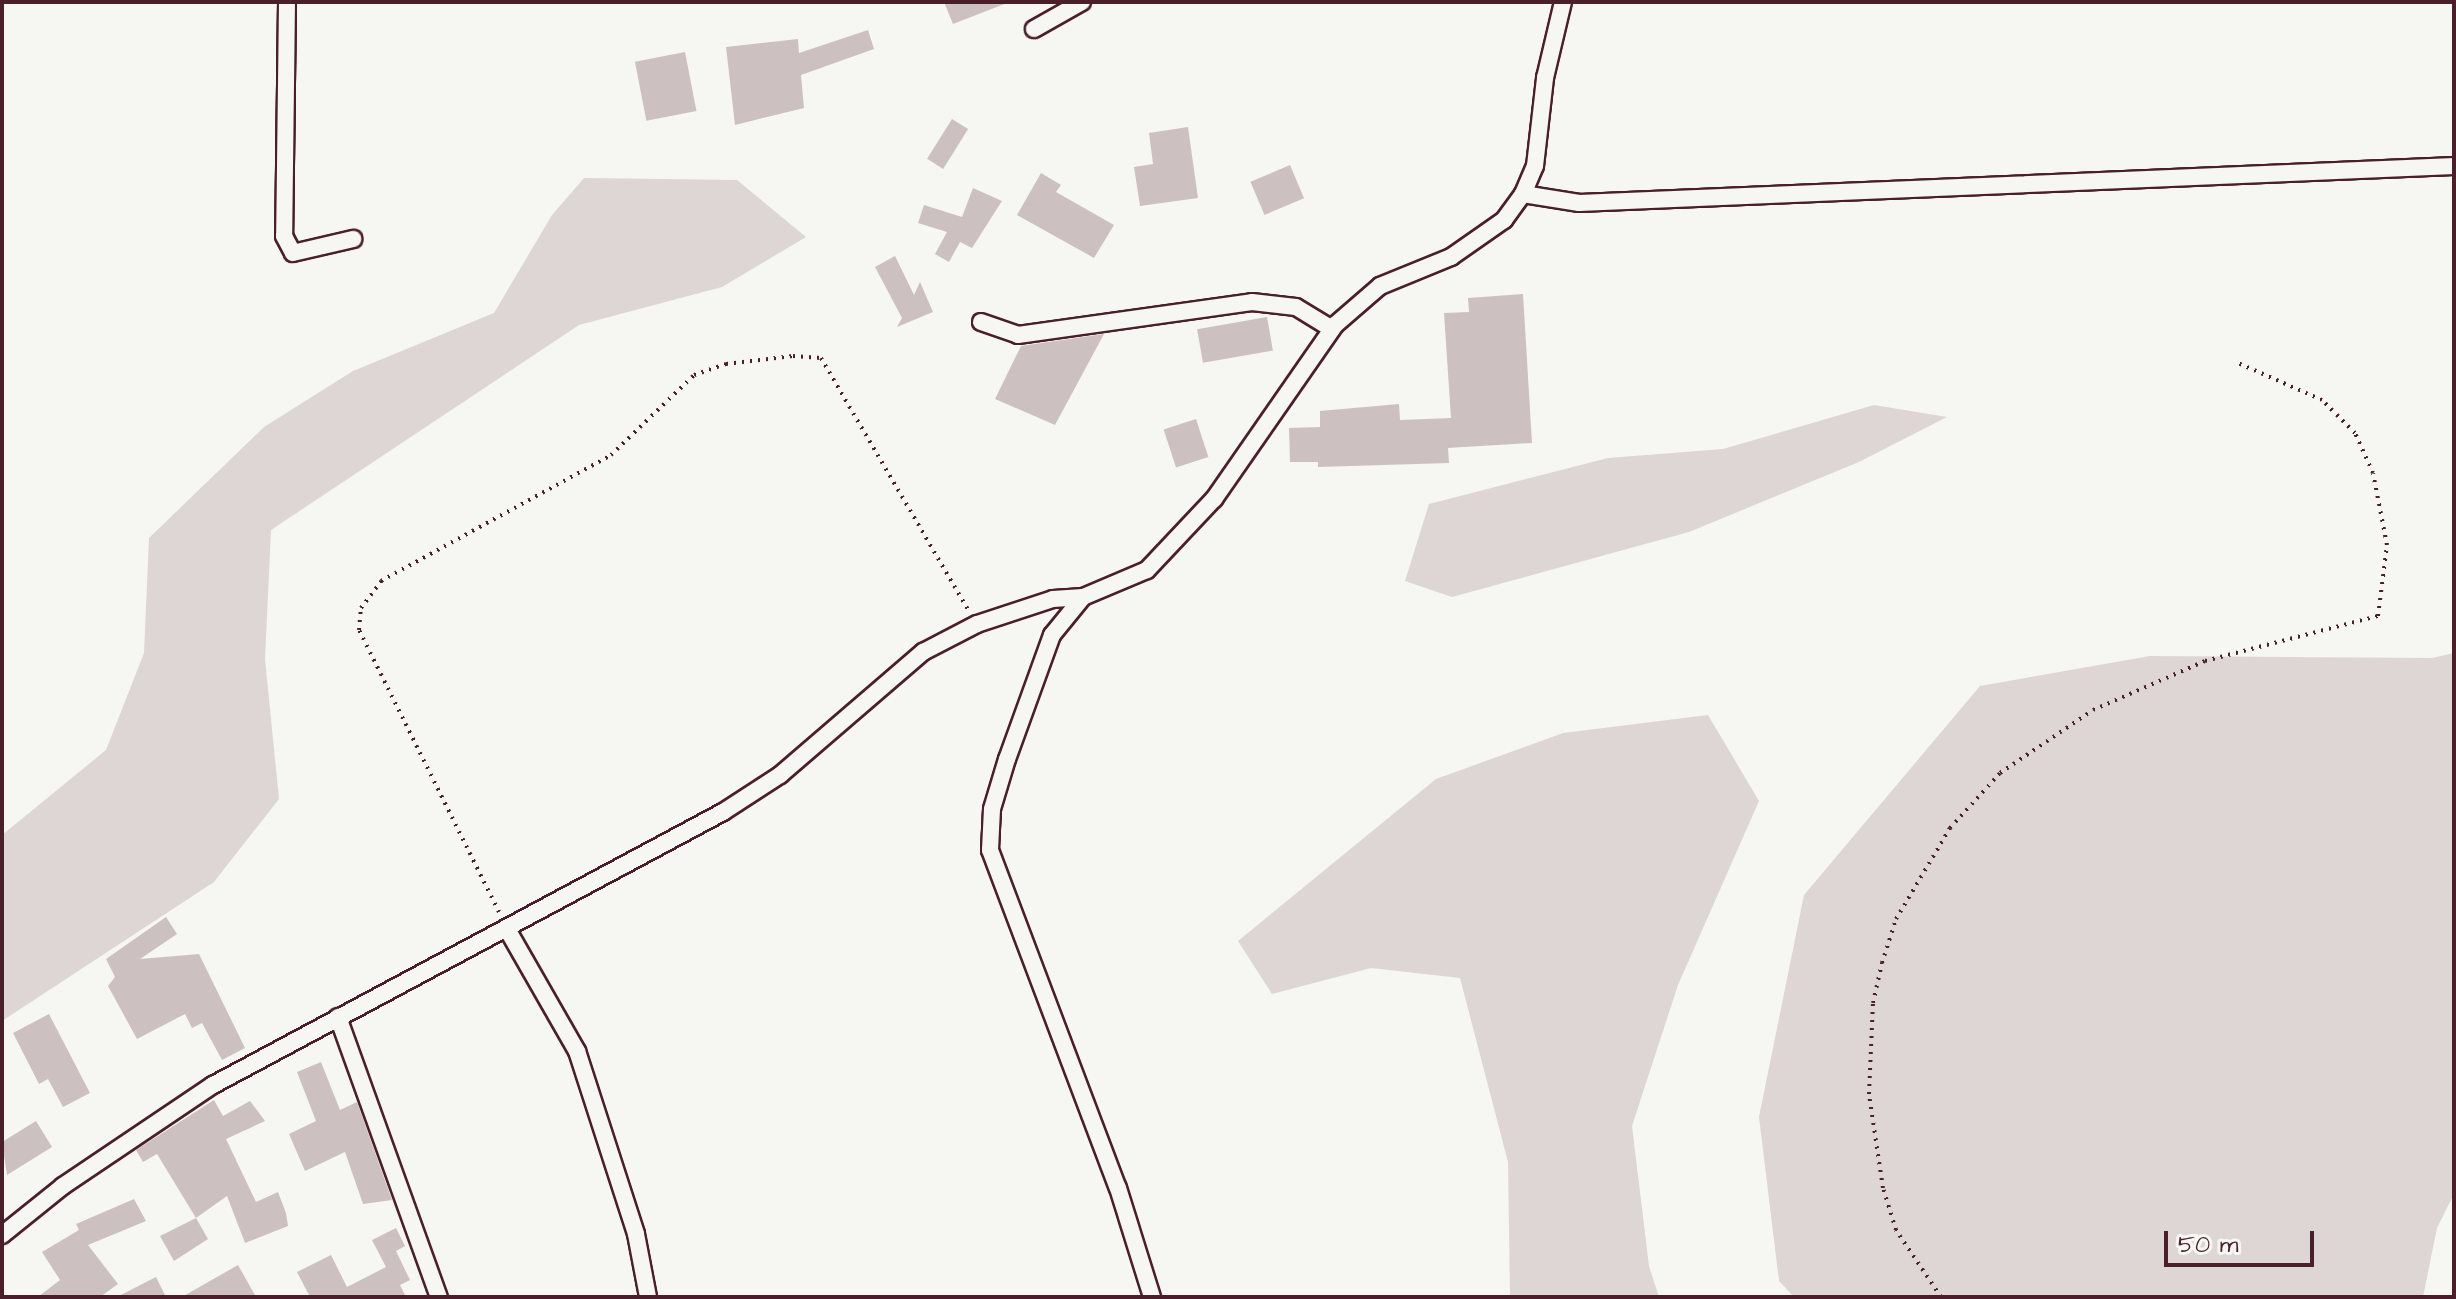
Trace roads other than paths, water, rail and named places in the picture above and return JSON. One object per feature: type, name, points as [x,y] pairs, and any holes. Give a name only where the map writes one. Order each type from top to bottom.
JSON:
[{"type":"street","points":[[287,2],[284,236],[293,253],[353,239]]},
{"type":"street","points":[[1034,29],[1082,2]]},
{"type":"street","points":[[2,1235],[63,1186],[213,1085],[723,812],[780,775],[923,652],[977,624],[1053,599],[1083,597],[1147,570],[1177,543],[1214,499],[1332,329],[1380,286],[1451,257],[1504,220],[1523,194],[1535,166],[1545,78],[1563,2]]},
{"type":"street","points":[[1523,194],[1579,203],[2454,166]]},
{"type":"street","points":[[981,322],[1018,335],[1252,302],[1296,307],[1332,329]]},
{"type":"street","points":[[1083,597],[1052,635],[992,809],[990,850],[1118,1188],[1152,1297]]},
{"type":"street","points":[[507,929],[577,1051],[636,1234],[648,1297]]},
{"type":"street","points":[[338,1017],[439,1297]]}]
